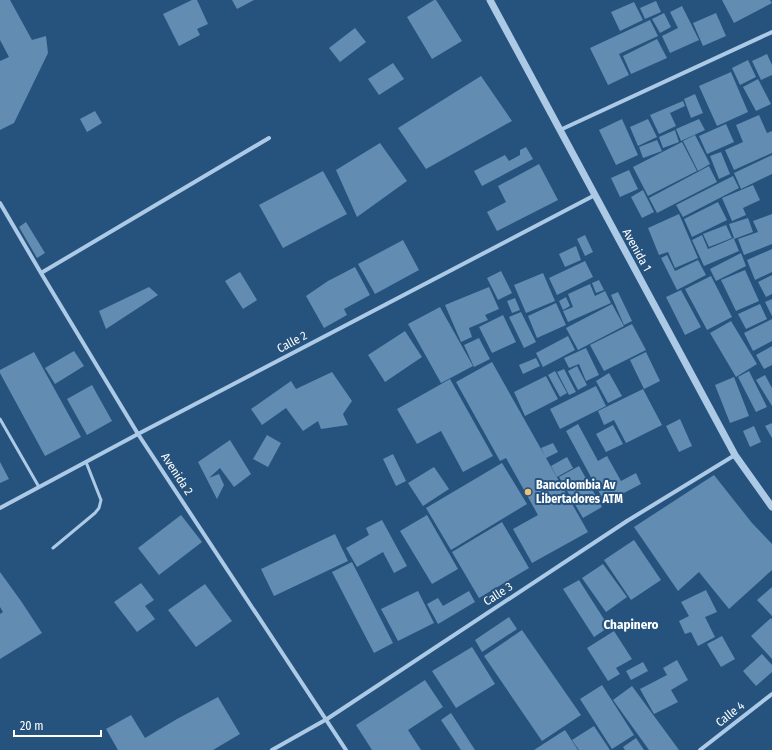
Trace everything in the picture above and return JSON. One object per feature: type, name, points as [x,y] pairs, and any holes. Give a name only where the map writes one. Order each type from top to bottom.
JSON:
[{"type":"street","name":"Avenida 1","points":[[490,0],[735,454],[772,507]]},
{"type":"street","points":[[560,130],[772,32]]},
{"type":"street","points":[[41,273],[269,138]]},
{"type":"street","name":"Calle 2","points":[[0,508],[138,434],[595,195]]},
{"type":"street","name":"Avenida 2","points":[[0,203],[138,434],[346,750]]},
{"type":"street","name":"Calle 3","points":[[272,750],[327,719],[627,521],[735,454]]},
{"type":"street","name":"Calle 4","points":[[700,750],[772,694]]},
{"type":"lane","points":[[0,419],[39,487]]},
{"type":"lane","points":[[53,548],[99,508],[101,500],[86,462]]},
{"type":"building","points":[[0,0],[10,0],[32,40],[46,36],[48,53],[14,123],[0,130],[0,61],[9,57],[0,40]]},
{"type":"building","points":[[192,0],[197,0],[208,24],[197,29],[200,35],[179,46],[163,14]]},
{"type":"building","points":[[232,0],[254,0],[237,9]]},
{"type":"building","points":[[436,0],[462,41],[432,59],[407,17]]},
{"type":"building","points":[[722,0],[770,0],[772,3],[734,23]]},
{"type":"building","points":[[656,1],[661,12],[645,19],[640,8]]},
{"type":"building","points":[[634,2],[643,20],[620,31],[611,12]]},
{"type":"building","points":[[682,6],[699,40],[670,53],[662,36],[678,28],[670,12]]},
{"type":"building","points":[[664,13],[671,27],[660,33],[652,19]]},
{"type":"building","points":[[716,13],[726,36],[703,46],[693,23]]},
{"type":"building","points":[[650,20],[658,36],[619,54],[629,75],[608,85],[590,48]]},
{"type":"building","points":[[355,28],[366,42],[340,62],[329,48]]},
{"type":"building","points":[[657,39],[667,58],[631,74],[623,56]]},
{"type":"building","points":[[767,54],[772,65],[772,75],[761,80],[752,61]]},
{"type":"building","points":[[748,60],[756,77],[740,85],[732,68]]},
{"type":"building","points":[[393,63],[404,79],[379,95],[368,79]]},
{"type":"building","points":[[731,72],[748,112],[717,126],[699,86]]},
{"type":"building","points":[[481,76],[512,121],[426,169],[398,128]]},
{"type":"building","points":[[758,79],[771,104],[756,111],[743,87]]},
{"type":"building","points":[[695,94],[703,113],[691,118],[684,99]]},
{"type":"building","points":[[683,101],[685,106],[670,113],[676,126],[659,134],[650,115]]},
{"type":"building","points":[[95,111],[102,123],[87,132],[80,119]]},
{"type":"building","points":[[759,115],[767,133],[772,131],[772,153],[734,170],[725,150],[743,142],[736,125]]},
{"type":"building","points":[[622,119],[638,155],[616,165],[599,130]]},
{"type":"building","points":[[648,119],[657,137],[638,146],[630,127]]},
{"type":"building","points":[[699,119],[705,130],[681,141],[676,129]]},
{"type":"building","points":[[726,124],[734,142],[707,154],[699,136]]},
{"type":"building","points":[[675,130],[679,142],[663,148],[659,137]]},
{"type":"building","points":[[695,135],[710,164],[698,171],[683,141]]},
{"type":"building","points":[[657,140],[662,151],[643,158],[639,147]]},
{"type":"building","points":[[682,142],[697,171],[648,196],[633,167]]},
{"type":"building","points":[[380,143],[407,181],[357,217],[336,170]]},
{"type":"building","points":[[526,147],[533,159],[482,186],[474,171],[505,155],[509,161],[520,155],[520,150]]},
{"type":"building","points":[[721,152],[730,174],[719,179],[710,156]]},
{"type":"building","points":[[772,155],[772,174],[741,189],[734,173]]},
{"type":"building","points":[[539,164],[558,200],[497,231],[487,212],[506,202],[498,186]]},
{"type":"building","points":[[709,166],[717,182],[657,213],[649,198]]},
{"type":"building","points":[[629,170],[638,189],[620,197],[611,178]]},
{"type":"building","points":[[323,171],[347,214],[283,248],[259,205]]},
{"type":"building","points":[[733,176],[739,188],[683,217],[676,205]]},
{"type":"building","points":[[753,185],[760,200],[743,208],[746,215],[732,221],[722,198]]},
{"type":"building","points":[[643,190],[654,212],[642,218],[631,197]]},
{"type":"building","points":[[718,202],[727,220],[692,237],[684,219]]},
{"type":"building","points":[[679,214],[698,258],[675,268],[668,252],[659,255],[648,228]]},
{"type":"building","points":[[772,214],[772,244],[744,255],[738,239],[758,232],[753,221]]},
{"type":"building","points":[[748,218],[753,232],[734,239],[739,251],[704,266],[692,240],[702,235],[708,249],[734,238],[729,224]]},
{"type":"building","points":[[26,222],[45,253],[37,258],[19,227]]},
{"type":"building","points":[[726,225],[732,238],[709,247],[703,234]]},
{"type":"building","points":[[585,235],[593,252],[585,256],[577,239]]},
{"type":"building","points":[[403,240],[419,270],[375,294],[358,264]]},
{"type":"building","points":[[576,246],[581,260],[565,267],[559,254]]},
{"type":"building","points":[[772,249],[772,272],[755,280],[747,260]]},
{"type":"building","points":[[741,253],[746,266],[716,281],[710,269]]},
{"type":"building","points":[[667,255],[675,271],[698,260],[706,275],[677,290],[661,258]]},
{"type":"building","points":[[585,261],[593,277],[557,295],[549,278]]},
{"type":"building","points":[[355,267],[370,295],[344,309],[347,315],[324,328],[306,296],[328,281]]},
{"type":"building","points":[[745,270],[759,301],[736,311],[721,280]]},
{"type":"building","points":[[501,271],[512,293],[498,300],[487,278]]},
{"type":"building","points":[[240,272],[257,300],[243,309],[225,281]]},
{"type":"building","points":[[543,273],[555,301],[526,313],[514,285]]},
{"type":"building","points":[[772,275],[772,294],[766,297],[758,282]]},
{"type":"building","points":[[711,276],[732,317],[707,330],[685,289]]},
{"type":"building","points":[[599,280],[604,290],[596,293],[592,283]]},
{"type":"building","points":[[590,284],[595,296],[605,291],[611,303],[568,322],[563,311],[573,307],[568,294]]},
{"type":"building","points":[[149,287],[158,295],[106,329],[99,311]]},
{"type":"building","points":[[489,287],[499,309],[485,315],[488,320],[469,328],[472,337],[461,342],[445,305]]},
{"type":"building","points":[[681,290],[701,327],[685,335],[666,297]]},
{"type":"building","points":[[618,292],[632,321],[624,325],[611,295]]},
{"type":"building","points":[[566,297],[570,306],[563,310],[559,301]]},
{"type":"building","points":[[515,298],[520,310],[512,313],[507,301]]},
{"type":"building","points":[[772,299],[772,316],[765,302]]},
{"type":"building","points":[[556,303],[566,325],[537,338],[528,316]]},
{"type":"building","points":[[612,304],[624,326],[578,350],[566,328]]},
{"type":"building","points":[[760,304],[767,319],[746,329],[738,314]]},
{"type":"building","points":[[440,307],[473,366],[441,383],[408,324]]},
{"type":"building","points":[[521,312],[536,342],[524,348],[509,317]]},
{"type":"building","points":[[503,315],[516,342],[492,353],[479,327]]},
{"type":"building","points":[[772,319],[772,341],[753,351],[744,333]]},
{"type":"building","points":[[731,321],[757,364],[736,377],[710,333]]},
{"type":"building","points":[[632,324],[646,350],[604,371],[590,345]]},
{"type":"building","points":[[405,331],[422,357],[385,382],[368,355]]},
{"type":"building","points":[[568,336],[575,350],[543,367],[536,353]]},
{"type":"building","points":[[479,338],[490,359],[474,367],[464,345]]},
{"type":"building","points":[[772,346],[772,365],[764,369],[756,355]]},
{"type":"building","points":[[586,348],[599,375],[586,381],[579,364],[569,368],[564,358]]},
{"type":"building","points":[[74,351],[84,366],[55,384],[45,368]]},
{"type":"building","points":[[34,352],[81,437],[45,456],[0,373],[0,370]]},
{"type":"building","points":[[646,352],[660,381],[644,389],[630,360]]},
{"type":"building","points":[[536,358],[540,366],[523,374],[519,365]]},
{"type":"building","points":[[492,362],[545,456],[541,448],[553,443],[558,452],[546,458],[588,532],[532,563],[513,529],[538,515],[506,458],[500,461],[456,382]]},
{"type":"building","points":[[577,366],[587,385],[578,390],[568,371]]},
{"type":"building","points":[[564,369],[576,392],[569,395],[557,372]]},
{"type":"building","points":[[555,371],[567,393],[560,397],[548,375]]},
{"type":"building","points":[[749,371],[767,407],[756,412],[738,377]]},
{"type":"building","points":[[332,372],[352,401],[343,414],[348,425],[321,429],[318,421],[303,431],[286,408],[262,425],[251,409],[291,381],[296,389]]},
{"type":"building","points":[[609,373],[622,396],[608,403],[596,381]]},
{"type":"building","points":[[765,375],[772,388],[772,406],[756,380]]},
{"type":"building","points":[[546,376],[558,399],[525,416],[514,392]]},
{"type":"building","points":[[734,377],[749,416],[730,423],[715,385]]},
{"type":"building","points":[[450,379],[493,456],[463,472],[441,431],[417,444],[397,409]]},
{"type":"building","points":[[92,385],[112,421],[87,435],[67,399]]},
{"type":"building","points":[[596,386],[606,406],[560,429],[550,409]]},
{"type":"building","points":[[643,389],[662,425],[626,443],[614,420],[604,425],[598,411]]},
{"type":"building","points":[[680,419],[692,446],[679,452],[666,426]]},
{"type":"building","points":[[772,423],[772,438],[765,426]]},
{"type":"building","points":[[578,424],[598,461],[607,456],[621,481],[636,473],[641,484],[605,503],[566,431]]},
{"type":"building","points":[[613,425],[623,444],[606,452],[596,434]]},
{"type":"building","points":[[754,426],[761,442],[750,447],[743,431]]},
{"type":"building","points":[[267,435],[281,443],[268,467],[253,459]]},
{"type":"building","points":[[230,440],[251,474],[234,487],[220,468],[209,478],[219,474],[224,485],[217,499],[198,462]]},
{"type":"building","points":[[393,454],[406,481],[396,486],[383,459]]},
{"type":"building","points":[[567,457],[573,468],[557,477],[551,466]]},
{"type":"building","points":[[0,462],[9,479],[0,483]]},
{"type":"building","points":[[502,463],[527,504],[451,550],[426,508]]},
{"type":"building","points":[[579,466],[602,507],[583,518],[559,477]]},
{"type":"building","points":[[434,467],[449,489],[423,506],[408,483]]},
{"type":"building","points":[[714,475],[752,523],[772,544],[772,570],[729,609],[699,572],[678,591],[634,527]]},
{"type":"building","points":[[181,515],[202,542],[159,575],[138,548]]},
{"type":"building","points":[[427,515],[458,569],[432,584],[400,531]]},
{"type":"building","points":[[382,520],[407,566],[394,573],[383,552],[357,567],[346,548],[369,535],[366,528]]},
{"type":"building","points":[[502,522],[529,568],[479,598],[452,552]]},
{"type":"building","points":[[335,534],[348,561],[274,596],[261,569]]},
{"type":"building","points":[[634,540],[661,580],[631,600],[604,560]]},
{"type":"building","points":[[352,562],[393,643],[374,653],[332,572]]},
{"type":"building","points":[[603,564],[627,597],[606,612],[582,578]]},
{"type":"building","points":[[0,572],[42,633],[0,659],[0,614],[3,612],[0,607]]},
{"type":"building","points":[[579,580],[609,627],[594,637],[563,589]]},
{"type":"building","points":[[141,583],[154,600],[145,606],[155,619],[137,632],[114,602]]},
{"type":"building","points":[[205,584],[232,621],[196,647],[168,610]]},
{"type":"building","points":[[772,587],[772,616],[757,600]]},
{"type":"building","points":[[706,590],[717,612],[705,617],[715,637],[698,646],[691,632],[685,634],[679,621],[689,616],[681,602]]},
{"type":"building","points":[[418,591],[434,623],[398,641],[381,609]]},
{"type":"building","points":[[469,591],[475,602],[438,624],[427,604],[438,598],[443,606]]},
{"type":"building","points":[[509,617],[517,629],[482,652],[475,640]]},
{"type":"building","points":[[771,618],[772,619],[772,659],[751,636]]},
{"type":"building","points":[[522,630],[581,715],[542,741],[484,656]]},
{"type":"building","points":[[614,631],[632,659],[616,668],[620,674],[608,681],[587,648]]},
{"type":"building","points":[[722,636],[735,659],[721,667],[707,644]]},
{"type":"building","points":[[472,647],[495,684],[456,708],[432,671]]},
{"type":"building","points":[[762,654],[772,665],[772,672],[756,686],[743,671]]},
{"type":"building","points":[[677,660],[688,680],[671,690],[678,702],[654,714],[640,689],[667,675],[663,668]]},
{"type":"building","points":[[643,662],[648,671],[631,680],[626,671]]},
{"type":"building","points":[[425,680],[443,707],[408,730],[421,750],[372,750],[356,725]]},
{"type":"building","points":[[602,685],[634,735],[612,749],[580,699]]},
{"type":"building","points":[[632,686],[679,750],[649,750],[613,700]]},
{"type":"building","points":[[218,697],[240,734],[213,750],[118,750],[106,729],[131,715],[145,738]]},
{"type":"building","points":[[451,713],[475,750],[461,750],[441,720]]},
{"type":"building","points":[[594,726],[610,750],[579,750],[572,740]]},
{"type":"building","points":[[565,730],[578,750],[534,750]]},
{"type":"building","points":[[636,738],[644,750],[625,750],[623,747]]},
{"type":"place","name":"Bancolombia Av Libertadores ATM","points":[[528,492]]},
{"type":"district","name":"Chapinero","points":[[631,624]]}]
